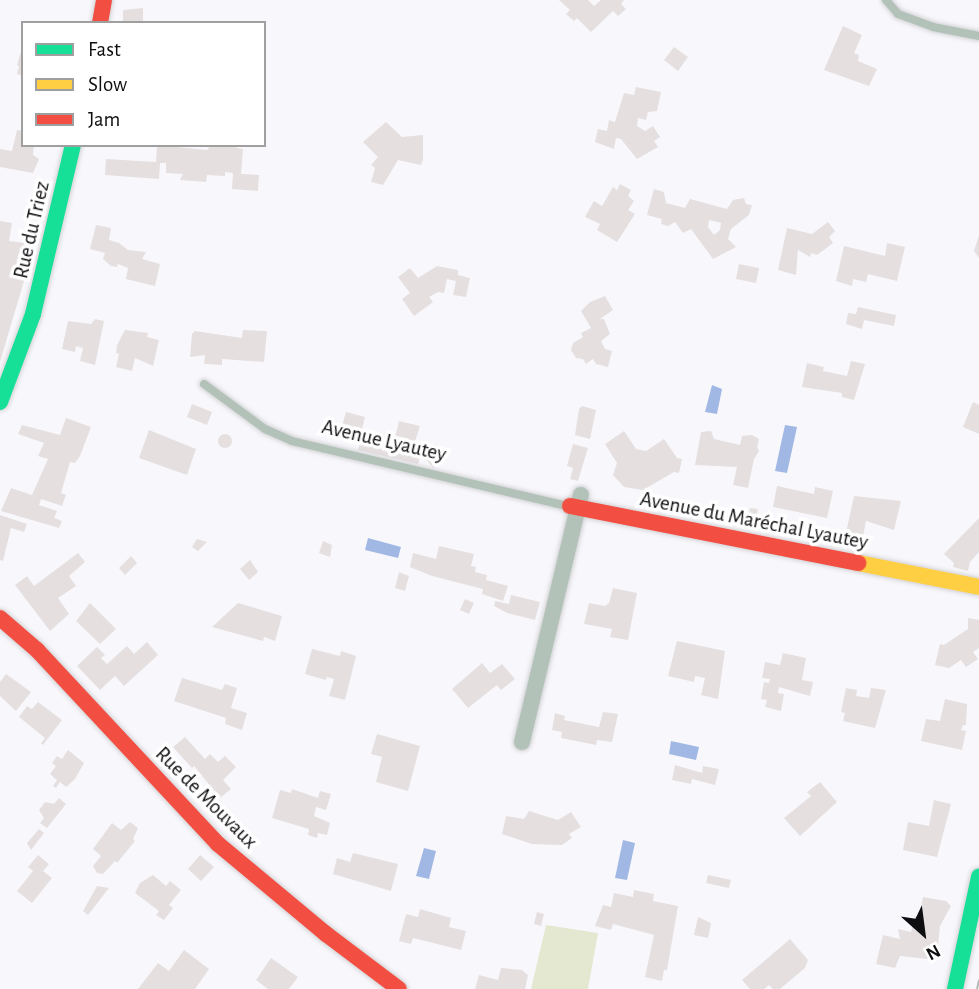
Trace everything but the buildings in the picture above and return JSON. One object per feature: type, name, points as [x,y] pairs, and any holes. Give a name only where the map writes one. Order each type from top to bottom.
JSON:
[{"type":"street","points":[[100,21],[104,0]]},
{"type":"street","name":"Rue du Triez","points":[[0,402],[33,314],[73,147]]},
{"type":"street","points":[[522,743],[576,503]]},
{"type":"street","name":"Avenue du Maréchal Lyautey","points":[[576,503],[979,587]]},
{"type":"street","name":"Rue de Mouvaux","points":[[0,618],[43,657],[218,844],[337,943],[399,989]]},
{"type":"street","points":[[956,989],[979,877]]},
{"type":"lane","points":[[886,0],[898,14],[933,27],[979,36]]},
{"type":"lane","name":"Avenue Lyautey","points":[[204,384],[265,429],[292,441],[576,503]]},
{"type":"green space","points":[[546,925],[598,933],[588,989],[531,989]]},
{"type":"water","points":[[712,385],[722,389],[717,414],[705,412]]},
{"type":"water","points":[[785,425],[797,427],[787,473],[775,471]]},
{"type":"water","points":[[368,538],[401,547],[398,558],[365,550]]},
{"type":"water","points":[[671,741],[699,747],[696,760],[669,754]]},
{"type":"water","points":[[623,840],[635,843],[627,880],[615,878]]},
{"type":"water","points":[[424,848],[436,851],[429,879],[416,876]]},
{"type":"tram line","points":[[977,989],[979,980]]},
{"type":"traffic: fast","points":[[0,402],[33,314],[73,147]]},
{"type":"traffic: fast","points":[[955,989],[979,877]]},
{"type":"traffic: slow","points":[[858,563],[979,587]]},
{"type":"traffic: jam","points":[[100,21],[104,0]]},
{"type":"traffic: jam","points":[[570,506],[858,563]]},
{"type":"traffic: jam","points":[[0,618],[37,650],[218,844],[326,934],[399,989]]}]
